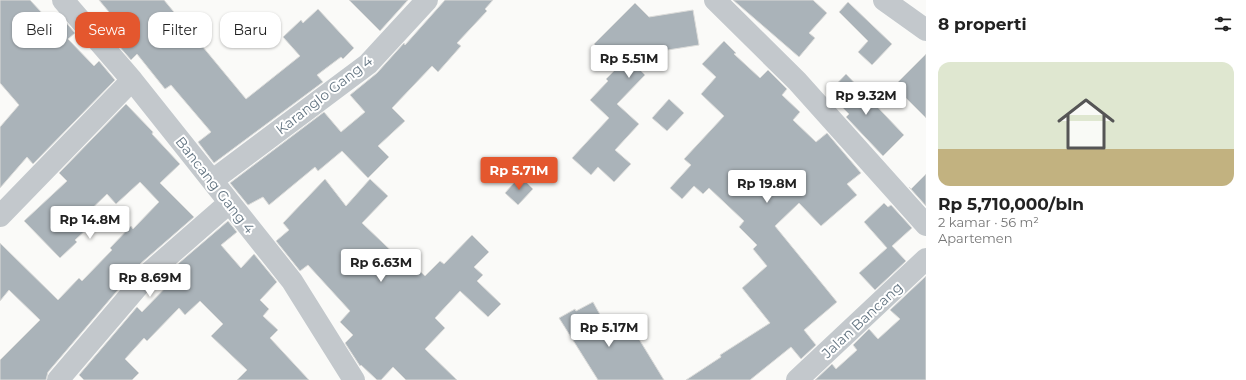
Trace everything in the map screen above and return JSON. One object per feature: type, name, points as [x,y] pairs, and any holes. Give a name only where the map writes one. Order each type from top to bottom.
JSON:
[{"type":"street","name":"Bancang Gang 4","points":[[63,0],[132,80],[213,180],[229,204],[292,281],[354,380]]},
{"type":"street","name":"Karanglo Gang 4","points":[[213,180],[368,64],[427,0]]},
{"type":"street","points":[[715,0],[797,81],[926,225]]},
{"type":"street","points":[[884,0],[926,30]]},
{"type":"street","points":[[0,216],[132,80]]},
{"type":"street","points":[[58,380],[150,272],[229,204]]},
{"type":"street","name":"Jalan Bancang","points":[[797,380],[926,259]]},
{"type":"building","points":[[0,0],[30,0],[41,12],[12,12],[12,48],[67,48],[67,24],[75,33],[68,39],[75,48],[94,66],[99,61],[115,80],[33,164],[27,157],[0,188],[0,127],[19,105],[0,83]]},
{"type":"building","points":[[99,0],[164,0],[174,12],[148,12],[148,48],[204,48],[246,99],[300,56],[283,37],[301,20],[303,23],[318,9],[354,48],[343,59],[341,57],[317,75],[323,82],[214,163],[198,142],[211,132],[171,85],[165,89],[137,54],[131,60],[121,48],[140,48],[140,12],[109,12]]},
{"type":"building","points":[[349,0],[408,0],[380,31]]},
{"type":"building","points":[[445,0],[493,0],[485,9],[487,11],[457,43],[461,46],[438,72],[432,66],[392,108],[405,121],[378,146],[389,157],[368,178],[342,151],[318,171],[315,167],[269,205],[263,197],[248,205],[230,183],[324,112],[341,132],[365,112],[350,95],[377,73],[404,43],[405,45]]},
{"type":"building","points":[[733,0],[813,0],[827,13],[809,33],[815,38],[799,57]]},
{"type":"building","points":[[848,2],[892,44],[872,65],[858,52],[868,41],[839,12]]},
{"type":"building","points":[[635,3],[649,17],[693,10],[699,45],[649,53],[636,66],[645,75],[617,104],[639,124],[615,150],[631,164],[614,182],[598,167],[591,175],[572,158],[609,118],[590,100],[608,81],[606,79],[617,68],[594,44]]},
{"type":"building","points":[[724,41],[736,53],[734,54],[760,78],[768,70],[787,89],[782,95],[800,112],[793,120],[816,142],[827,133],[861,173],[847,184],[857,195],[821,226],[799,203],[775,226],[837,302],[804,330],[816,345],[801,359],[791,347],[750,380],[686,380],[721,357],[720,355],[770,323],[742,288],[767,266],[753,249],[757,245],[739,227],[744,221],[709,188],[703,194],[694,186],[682,199],[670,188],[691,165],[684,159],[724,116],[701,94],[716,77],[702,64]]},
{"type":"building","points":[[926,54],[926,118],[894,86]]},
{"type":"building","points":[[846,74],[904,135],[883,156],[846,117],[849,114],[828,93]]},
{"type":"building","points":[[669,99],[684,113],[667,131],[652,118]]},
{"type":"building","points":[[126,104],[153,132],[152,134],[180,164],[160,183],[194,217],[140,264],[48,372],[46,380],[0,380],[0,360],[40,320],[9,290],[0,301],[0,243],[58,300],[79,278],[82,281],[112,250],[110,248],[131,226],[133,229],[159,202],[140,182],[116,204],[107,194],[80,220],[88,228],[75,240],[77,242],[60,258],[24,221],[67,181],[59,173]]},
{"type":"building","points":[[926,174],[926,206],[909,187],[911,189]]},
{"type":"building","points":[[520,176],[533,189],[518,205],[505,193]]},
{"type":"building","points":[[325,179],[346,206],[370,179],[388,196],[362,223],[403,262],[407,259],[425,276],[440,261],[444,264],[472,235],[489,252],[474,267],[483,275],[477,281],[501,304],[488,317],[460,291],[435,318],[445,328],[425,349],[457,380],[406,380],[393,367],[381,380],[377,380],[361,365],[360,366],[345,343],[353,335],[340,322],[350,311],[308,265],[300,271],[276,241],[289,230],[283,223]]},
{"type":"building","points":[[884,203],[888,207],[891,205],[912,228],[892,246],[906,261],[875,290],[859,273],[887,248],[864,222]]},
{"type":"building","points":[[228,221],[237,232],[221,245],[241,268],[254,254],[277,282],[260,300],[269,309],[263,316],[278,330],[270,338],[309,380],[237,380],[247,370],[211,336],[223,324],[200,301],[185,315],[179,308],[147,341],[144,338],[125,359],[139,373],[132,380],[84,380],[79,375],[137,307],[142,312],[171,282],[165,275]]},
{"type":"building","points":[[926,276],[926,380],[815,380],[832,364],[836,369],[857,350],[853,345],[869,329],[878,339],[900,319],[890,310]]},
{"type":"building","points":[[593,302],[613,338],[631,326],[664,380],[598,380],[559,318],[575,309],[576,311]]}]
